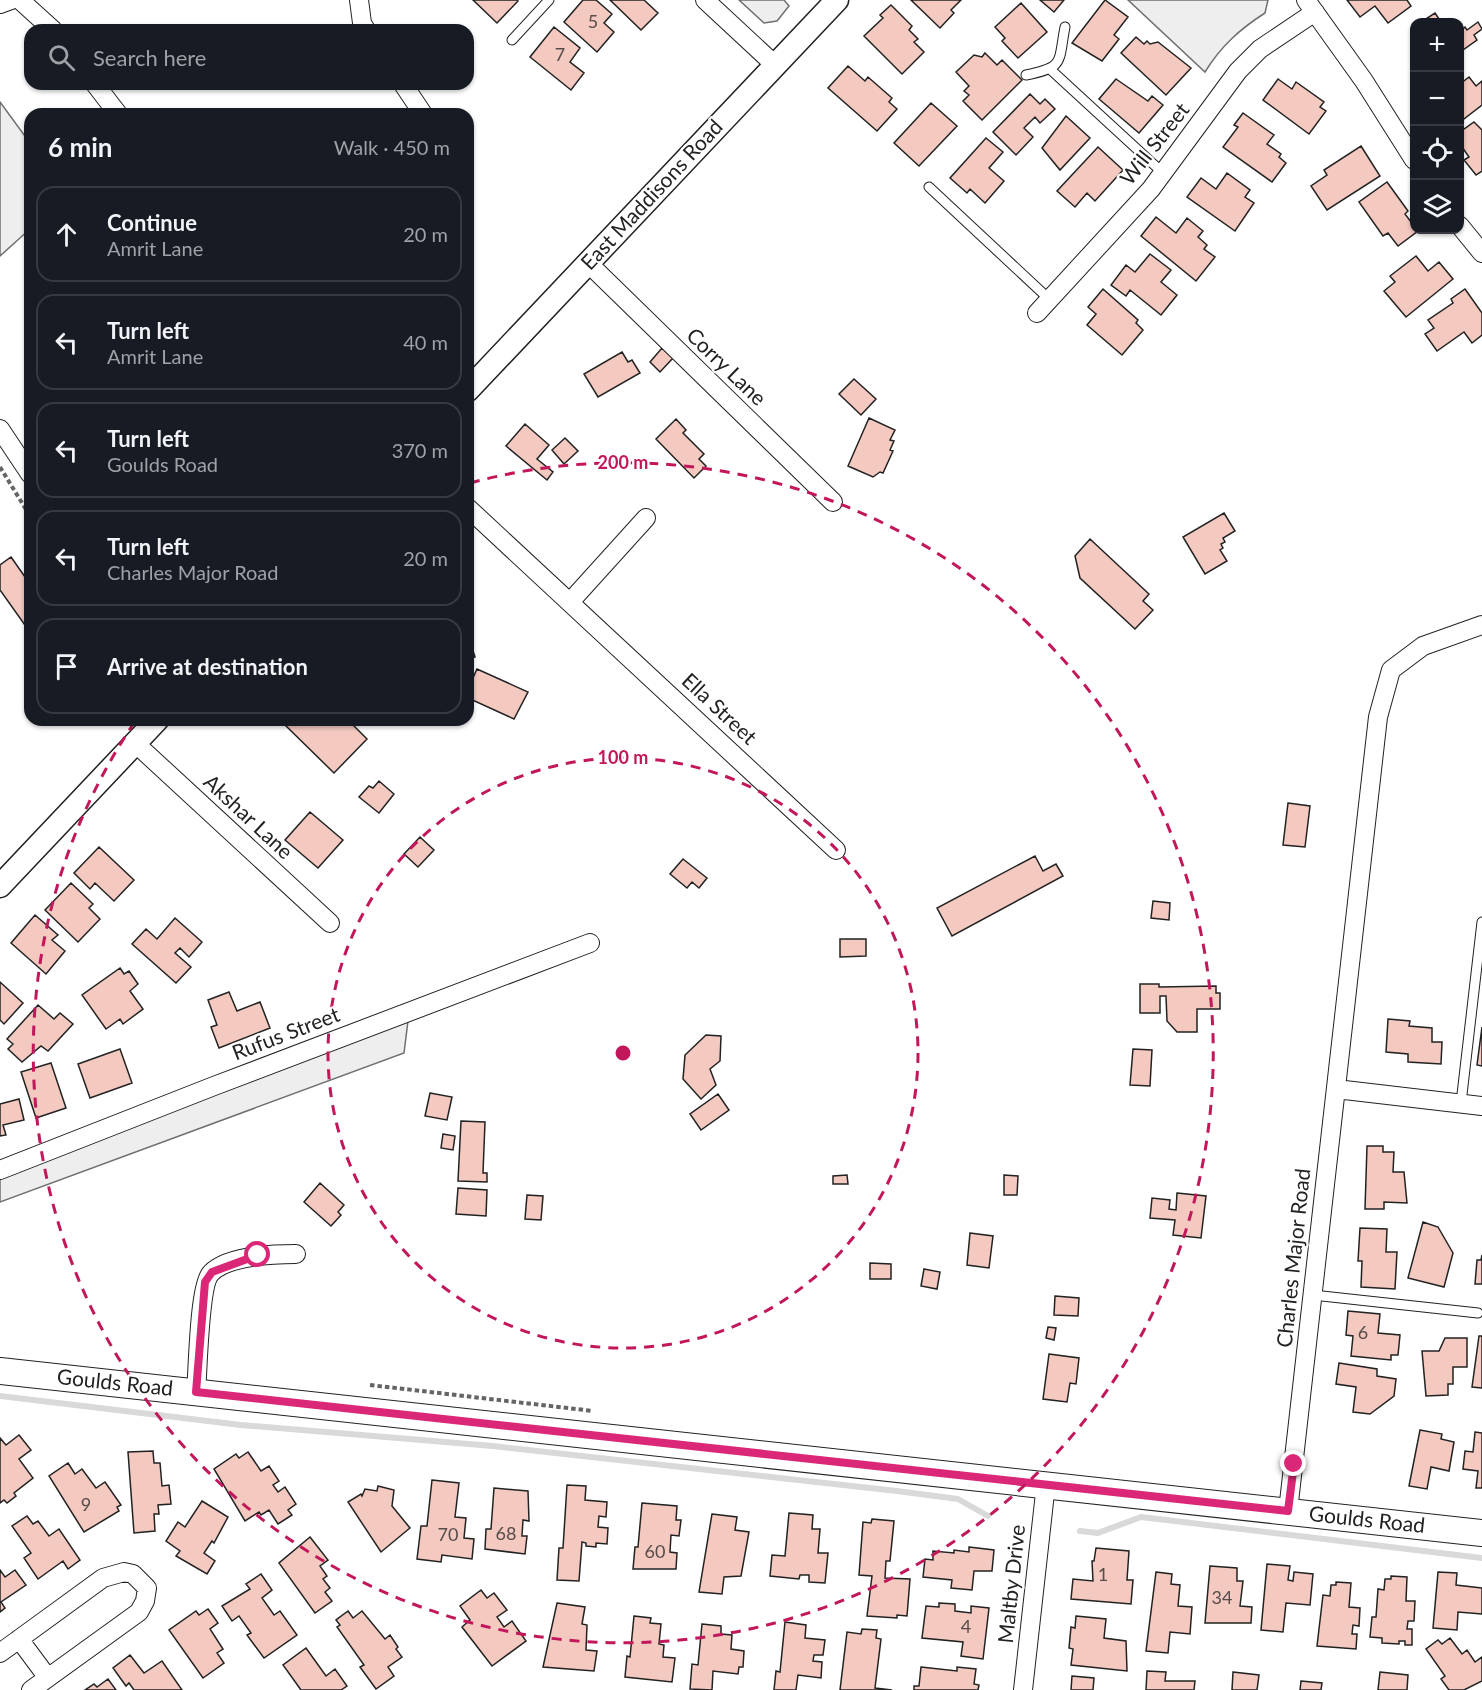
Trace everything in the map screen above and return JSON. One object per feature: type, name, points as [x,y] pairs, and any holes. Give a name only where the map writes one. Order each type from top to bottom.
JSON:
[{"type":"main road","name":"Goulds Road","points":[[0,1371],[1482,1533]]},
{"type":"street","points":[[0,4],[11,0]]},
{"type":"street","points":[[20,0],[46,24]]},
{"type":"street","points":[[360,0],[363,24]]},
{"type":"street","points":[[705,0],[775,65]]},
{"type":"street","name":"East Maddisons Road","points":[[474,384],[837,0]]},
{"type":"street","points":[[1310,6],[1410,154]]},
{"type":"street","name":"Will Street","points":[[1043,306],[1163,174],[1238,71],[1310,6]]},
{"type":"street","points":[[100,90],[113,108]]},
{"type":"street","points":[[407,90],[419,108]]},
{"type":"street","points":[[1464,231],[1482,253]]},
{"type":"street","name":"Corry Lane","points":[[588,263],[833,502]]},
{"type":"street","points":[[0,429],[24,465]]},
{"type":"street","name":"Ella Street","points":[[474,514],[836,850]]},
{"type":"street","points":[[570,602],[646,518]]},
{"type":"street","name":"Charles Major Road","points":[[1288,1511],[1378,717],[1391,670],[1424,646],[1482,625]]},
{"type":"street","points":[[0,886],[151,726]]},
{"type":"street","name":"Akshar Lane","points":[[135,743],[330,923]]},
{"type":"street","name":"Rufus Street","points":[[0,1170],[590,943]]},
{"type":"street","points":[[1336,1089],[1482,1106]]},
{"type":"street","points":[[196,1392],[205,1282],[212,1272],[258,1255],[296,1254]]},
{"type":"street","name":"Maltby Drive","points":[[1023,1690],[1046,1484]]},
{"type":"street","points":[[0,1653],[103,1578],[114,1573],[133,1574],[147,1588],[145,1601],[139,1612],[31,1690]]},
{"type":"street","points":[[19,1639],[48,1678]]},
{"type":"lane","points":[[512,40],[549,0]]},
{"type":"lane","points":[[1026,75],[1051,70],[1058,59],[1065,27]]},
{"type":"lane","points":[[1051,70],[1163,174]]},
{"type":"lane","points":[[929,188],[1043,306]]},
{"type":"lane","points":[[1461,1103],[1482,922]]},
{"type":"lane","points":[[1313,1294],[1478,1312]]},
{"type":"path","points":[[0,467],[24,506]]},
{"type":"shaded area","points":[[739,0],[784,0],[789,6],[777,21],[764,23]]},
{"type":"shaded area","points":[[1128,0],[1268,0],[1265,13],[1232,39],[1205,72]]},
{"type":"shaded area","points":[[0,102],[24,135],[24,234],[0,256]]},
{"type":"shaded area","points":[[408,1021],[404,1053],[0,1202],[0,1175]]},
{"type":"building","points":[[473,0],[517,0],[518,1],[497,23]]},
{"type":"building","points":[[583,0],[596,0],[612,14],[604,23],[614,32],[597,52],[564,22]]},
{"type":"building","points":[[610,0],[644,0],[658,13],[641,30]]},
{"type":"building","points":[[911,0],[961,0],[951,10],[954,13],[940,28]]},
{"type":"building","points":[[1040,0],[1064,0],[1054,12]]},
{"type":"building","points":[[1105,0],[1128,17],[1114,35],[1119,39],[1102,61],[1072,43]]},
{"type":"building","points":[[1347,0],[1407,0],[1411,6],[1388,23],[1375,6],[1360,17]]},
{"type":"building","points":[[1021,3],[1047,32],[1018,58],[1002,41],[1005,38],[995,27]]},
{"type":"building","points":[[891,5],[912,26],[909,30],[918,39],[914,42],[924,52],[902,74],[864,36],[883,18],[880,15]]},
{"type":"building","points":[[1435,13],[1438,18],[1427,18]]},
{"type":"building","points":[[1478,22],[1482,29],[1474,35],[1477,40],[1464,49],[1464,28],[1467,30]]},
{"type":"building","points":[[554,27],[580,48],[570,62],[584,73],[571,90],[530,57]]},
{"type":"building","points":[[1136,37],[1144,44],[1147,41],[1150,44],[1158,42],[1191,68],[1166,95],[1121,53]]},
{"type":"building","points":[[985,53],[997,65],[1002,60],[1022,80],[982,120],[963,101],[969,95],[964,91],[969,86],[956,72],[974,55],[982,57]]},
{"type":"building","points":[[848,66],[865,81],[868,77],[892,98],[889,102],[897,109],[877,131],[828,88]]},
{"type":"building","points":[[1469,77],[1476,86],[1482,81],[1482,105],[1464,119],[1464,81]]},
{"type":"building","points":[[1116,79],[1148,101],[1152,96],[1163,105],[1139,133],[1099,99]]},
{"type":"building","points":[[1278,79],[1292,89],[1296,82],[1324,102],[1320,107],[1326,111],[1309,134],[1263,100]]},
{"type":"building","points":[[1030,94],[1040,104],[1045,99],[1055,109],[1040,123],[1035,117],[1024,128],[1033,137],[1016,155],[993,132]]},
{"type":"building","points":[[931,103],[957,126],[919,166],[894,143]]},
{"type":"building","points":[[1243,113],[1274,135],[1267,144],[1281,154],[1279,157],[1286,163],[1272,182],[1223,147],[1238,127],[1234,125]]},
{"type":"building","points":[[1066,116],[1090,138],[1060,170],[1042,148]]},
{"type":"building","points":[[1474,122],[1482,130],[1482,171],[1476,175],[1464,160],[1469,157],[1464,150],[1464,129]]},
{"type":"building","points":[[986,138],[1003,152],[989,168],[1004,181],[985,203],[970,189],[967,193],[950,178]]},
{"type":"building","points":[[1361,146],[1380,176],[1327,210],[1311,186],[1327,175],[1324,170]]},
{"type":"building","points":[[1098,147],[1123,170],[1095,201],[1087,193],[1075,207],[1057,191]]},
{"type":"building","points":[[1227,173],[1250,190],[1245,197],[1254,203],[1235,231],[1187,197],[1201,178],[1216,189]]},
{"type":"building","points":[[1387,182],[1408,211],[1405,214],[1410,221],[1410,234],[1414,234],[1398,246],[1388,233],[1383,236],[1359,202]]},
{"type":"building","points":[[1156,217],[1176,233],[1187,218],[1203,231],[1198,237],[1207,245],[1204,249],[1215,257],[1196,281],[1141,236]]},
{"type":"building","points":[[1150,254],[1171,270],[1161,282],[1177,295],[1161,315],[1130,290],[1126,296],[1111,285],[1126,265],[1135,272]]},
{"type":"building","points":[[1416,256],[1428,271],[1439,262],[1453,279],[1406,317],[1384,291],[1395,282],[1390,276]]},
{"type":"building","points":[[1103,289],[1138,320],[1136,323],[1143,330],[1122,355],[1087,325],[1096,314],[1088,307]]},
{"type":"building","points":[[1465,289],[1482,313],[1482,335],[1472,343],[1464,332],[1437,351],[1425,334],[1434,328],[1428,320],[1453,303],[1451,299]]},
{"type":"building","points":[[662,348],[673,358],[660,372],[650,362]]},
{"type":"building","points":[[622,352],[628,362],[632,360],[640,373],[598,397],[584,374]]},
{"type":"building","points":[[854,379],[876,399],[861,415],[839,394]]},
{"type":"building","points":[[869,418],[895,430],[890,440],[894,441],[890,450],[893,451],[883,473],[880,472],[873,477],[848,466]]},
{"type":"building","points":[[676,419],[686,430],[683,433],[704,454],[699,459],[706,466],[694,478],[656,439]]},
{"type":"building","points":[[525,424],[549,445],[537,459],[553,472],[547,480],[506,446]]},
{"type":"building","points":[[565,438],[578,451],[564,464],[552,450]]},
{"type":"building","points":[[1224,513],[1235,531],[1223,538],[1225,542],[1221,544],[1223,548],[1220,550],[1227,561],[1205,574],[1183,537]]},
{"type":"building","points":[[1090,539],[1149,594],[1143,601],[1153,610],[1135,629],[1080,578],[1075,556]]},
{"type":"building","points":[[11,557],[24,575],[24,624],[0,590],[0,565]]},
{"type":"building","points":[[477,669],[528,692],[514,719],[474,701],[474,676]]},
{"type":"building","points":[[286,726],[354,726],[367,739],[334,773]]},
{"type":"building","points":[[379,781],[394,794],[379,813],[359,797],[369,786],[373,788]]},
{"type":"building","points":[[1288,803],[1310,806],[1305,847],[1283,845]]},
{"type":"building","points":[[310,812],[343,840],[318,868],[285,840]]},
{"type":"building","points":[[420,837],[434,850],[418,867],[404,854]]},
{"type":"building","points":[[99,847],[134,880],[114,901],[95,883],[90,889],[74,873]]},
{"type":"building","points":[[1035,856],[1043,871],[1056,864],[1063,876],[952,936],[937,908]]},
{"type":"building","points":[[683,859],[707,878],[699,888],[692,882],[687,888],[670,874]]},
{"type":"building","points":[[71,883],[93,904],[89,908],[100,919],[78,942],[45,910]]},
{"type":"building","points":[[1153,901],[1170,903],[1169,920],[1151,918]]},
{"type":"building","points":[[35,915],[58,935],[52,940],[65,951],[46,974],[11,943]]},
{"type":"building","points":[[175,918],[202,942],[189,957],[180,948],[175,953],[191,967],[176,983],[132,944],[146,929],[157,939]]},
{"type":"building","points":[[840,939],[866,939],[866,956],[840,957]]},
{"type":"building","points":[[120,968],[124,974],[129,971],[138,984],[130,991],[143,1009],[123,1024],[120,1019],[106,1029],[82,995]]},
{"type":"building","points":[[0,982],[23,1003],[4,1024],[0,1020]]},
{"type":"building","points":[[1140,984],[1159,984],[1159,987],[1216,986],[1216,993],[1220,993],[1220,1009],[1197,1009],[1197,1032],[1177,1032],[1167,1021],[1166,996],[1160,996],[1160,1013],[1140,1013]]},
{"type":"building","points":[[229,992],[237,1011],[260,1002],[270,1028],[219,1048],[211,1027],[217,1025],[208,1000]]},
{"type":"building","points":[[38,1005],[54,1019],[60,1013],[73,1024],[48,1051],[41,1046],[22,1062],[8,1049],[13,1044],[7,1039]]},
{"type":"building","points":[[1388,1019],[1410,1021],[1409,1026],[1432,1028],[1432,1042],[1442,1042],[1441,1064],[1408,1062],[1408,1054],[1386,1052]]},
{"type":"building","points":[[1482,1027],[1482,1066],[1477,1065]]},
{"type":"building","points":[[706,1035],[721,1036],[720,1061],[710,1069],[716,1085],[701,1099],[683,1079],[685,1055]]},
{"type":"building","points":[[120,1049],[132,1083],[90,1098],[78,1064]]},
{"type":"building","points":[[1133,1049],[1152,1050],[1150,1086],[1130,1085]]},
{"type":"building","points":[[51,1063],[66,1108],[36,1118],[21,1072]]},
{"type":"building","points":[[430,1093],[452,1097],[447,1120],[425,1116]]},
{"type":"building","points":[[718,1094],[729,1110],[701,1130],[690,1114]]},
{"type":"building","points":[[19,1099],[24,1120],[3,1125],[6,1135],[0,1136],[0,1104]]},
{"type":"building","points":[[461,1121],[485,1122],[483,1173],[487,1173],[487,1182],[458,1181]]},
{"type":"building","points":[[443,1134],[455,1136],[453,1150],[441,1148]]},
{"type":"building","points":[[1367,1146],[1383,1146],[1383,1152],[1394,1152],[1393,1172],[1404,1172],[1407,1203],[1384,1202],[1384,1209],[1365,1209]]},
{"type":"building","points":[[847,1175],[848,1184],[833,1184],[833,1176]]},
{"type":"building","points":[[1004,1175],[1018,1176],[1017,1195],[1004,1195]]},
{"type":"building","points":[[320,1183],[344,1205],[338,1212],[341,1215],[331,1226],[304,1202]]},
{"type":"building","points":[[458,1188],[487,1190],[486,1216],[456,1214]]},
{"type":"building","points":[[1177,1193],[1206,1196],[1201,1238],[1173,1235],[1175,1220],[1150,1218],[1152,1198],[1170,1200],[1169,1209],[1176,1210]]},
{"type":"building","points":[[527,1195],[543,1196],[541,1220],[525,1219]]},
{"type":"building","points":[[1423,1222],[1438,1227],[1453,1253],[1444,1287],[1408,1278]]},
{"type":"building","points":[[1360,1228],[1387,1229],[1386,1252],[1397,1252],[1395,1289],[1361,1287],[1362,1261],[1358,1261]]},
{"type":"building","points":[[970,1233],[993,1236],[989,1268],[967,1265]]},
{"type":"building","points":[[1482,1255],[1482,1284],[1475,1284],[1477,1260],[1481,1260]]},
{"type":"building","points":[[870,1263],[891,1264],[891,1279],[870,1279]]},
{"type":"building","points":[[924,1269],[940,1272],[937,1289],[921,1286]]},
{"type":"building","points":[[1055,1296],[1079,1298],[1078,1316],[1054,1315]]},
{"type":"building","points":[[1348,1311],[1380,1314],[1378,1333],[1400,1335],[1398,1355],[1391,1355],[1391,1360],[1351,1356],[1353,1336],[1346,1335]]},
{"type":"building","points":[[1048,1327],[1056,1328],[1054,1340],[1046,1338]]},
{"type":"building","points":[[1479,1336],[1482,1336],[1482,1388],[1472,1387]]},
{"type":"building","points":[[1445,1338],[1467,1338],[1467,1367],[1453,1367],[1453,1384],[1448,1384],[1448,1395],[1426,1396],[1422,1351],[1439,1351]]},
{"type":"building","points":[[1049,1354],[1079,1358],[1076,1384],[1070,1383],[1067,1402],[1043,1399]]},
{"type":"building","points":[[1339,1363],[1377,1369],[1377,1376],[1396,1379],[1394,1396],[1370,1414],[1353,1412],[1356,1387],[1336,1384]]},
{"type":"building","points":[[1420,1430],[1442,1434],[1441,1439],[1454,1442],[1449,1471],[1431,1467],[1427,1489],[1409,1486]]},
{"type":"building","points":[[1475,1432],[1482,1433],[1482,1488],[1476,1488],[1478,1471],[1463,1469],[1465,1451],[1473,1452]]},
{"type":"building","points":[[19,1435],[31,1450],[19,1459],[33,1478],[14,1493],[16,1496],[7,1503],[4,1500],[0,1503],[0,1438],[6,1445]]},
{"type":"building","points":[[153,1451],[154,1463],[160,1463],[162,1486],[169,1485],[171,1504],[158,1505],[159,1514],[154,1514],[155,1531],[134,1533],[128,1452]]},
{"type":"building","points":[[248,1452],[261,1471],[269,1466],[279,1481],[273,1485],[278,1492],[285,1487],[296,1504],[288,1510],[292,1515],[278,1524],[269,1510],[261,1515],[259,1512],[245,1521],[214,1469],[236,1454],[239,1458]]},
{"type":"building","points":[[68,1463],[75,1474],[82,1469],[96,1488],[105,1482],[121,1505],[117,1507],[119,1511],[84,1532],[49,1476]]},
{"type":"building","points":[[432,1480],[459,1483],[455,1517],[466,1518],[464,1538],[474,1539],[472,1559],[442,1555],[441,1562],[417,1559],[421,1526],[427,1526]]},
{"type":"building","points":[[567,1485],[586,1486],[585,1500],[607,1502],[606,1517],[599,1516],[598,1527],[608,1528],[607,1544],[596,1543],[596,1547],[586,1546],[586,1543],[582,1542],[579,1581],[557,1580],[559,1548],[563,1548]]},
{"type":"building","points":[[378,1486],[394,1490],[392,1506],[410,1528],[381,1552],[348,1502],[361,1494],[362,1496],[365,1489],[377,1491]]},
{"type":"building","points":[[494,1488],[528,1491],[529,1521],[523,1520],[522,1536],[527,1536],[525,1554],[485,1549],[486,1529],[491,1529]]},
{"type":"building","points":[[202,1501],[228,1517],[214,1543],[212,1541],[204,1553],[215,1561],[207,1574],[176,1556],[180,1551],[166,1541],[178,1522],[185,1527]]},
{"type":"building","points":[[642,1503],[677,1506],[676,1520],[681,1520],[679,1536],[671,1535],[670,1552],[677,1553],[676,1569],[633,1569],[635,1547],[638,1547]]},
{"type":"building","points":[[789,1513],[813,1515],[812,1529],[820,1529],[818,1553],[828,1553],[825,1583],[809,1582],[809,1575],[800,1575],[799,1579],[770,1576],[772,1555],[785,1556]]},
{"type":"building","points":[[712,1514],[737,1517],[735,1530],[749,1532],[741,1576],[724,1577],[722,1594],[699,1592]]},
{"type":"building","points":[[27,1516],[33,1524],[38,1521],[49,1536],[59,1529],[80,1560],[68,1569],[63,1561],[38,1579],[24,1558],[31,1553],[12,1526]]},
{"type":"building","points":[[872,1519],[894,1521],[890,1561],[886,1561],[885,1578],[910,1579],[907,1616],[897,1615],[897,1618],[867,1616],[872,1576],[859,1575],[863,1522],[871,1523]]},
{"type":"building","points":[[310,1537],[328,1560],[320,1566],[327,1576],[323,1579],[330,1588],[325,1592],[332,1601],[315,1613],[279,1563]]},
{"type":"building","points":[[969,1547],[994,1550],[992,1571],[974,1571],[972,1590],[951,1588],[952,1580],[923,1577],[925,1559],[933,1560],[933,1551],[969,1552]]},
{"type":"building","points":[[1096,1548],[1129,1551],[1127,1580],[1133,1580],[1131,1604],[1071,1599],[1073,1579],[1093,1581],[1092,1561],[1094,1561]]},
{"type":"building","points":[[1267,1564],[1290,1566],[1288,1580],[1293,1581],[1294,1572],[1313,1574],[1310,1605],[1286,1603],[1283,1632],[1261,1630]]},
{"type":"building","points":[[1210,1566],[1237,1568],[1237,1581],[1243,1581],[1240,1606],[1252,1607],[1251,1623],[1205,1623]]},
{"type":"building","points":[[0,1570],[5,1577],[15,1570],[26,1585],[1,1602],[5,1608],[0,1612]]},
{"type":"building","points":[[1156,1572],[1172,1574],[1171,1584],[1180,1585],[1178,1606],[1192,1607],[1190,1634],[1170,1632],[1168,1653],[1146,1651]]},
{"type":"building","points":[[1438,1572],[1457,1573],[1456,1585],[1482,1588],[1482,1614],[1458,1612],[1457,1630],[1433,1628]]},
{"type":"building","points":[[261,1574],[272,1590],[262,1598],[274,1615],[280,1611],[297,1635],[264,1658],[247,1635],[251,1633],[239,1616],[232,1621],[222,1606],[250,1589],[246,1584]]},
{"type":"building","points":[[1391,1576],[1407,1577],[1406,1601],[1415,1601],[1414,1621],[1408,1621],[1407,1629],[1412,1629],[1412,1645],[1405,1645],[1405,1641],[1399,1641],[1399,1644],[1382,1643],[1382,1638],[1370,1637],[1372,1617],[1376,1617],[1378,1589],[1384,1590],[1385,1579],[1391,1579]]},
{"type":"building","points":[[1336,1582],[1351,1583],[1349,1607],[1360,1608],[1359,1626],[1353,1625],[1352,1634],[1357,1634],[1356,1649],[1317,1646],[1323,1595],[1330,1596],[1331,1585],[1336,1585]]},
{"type":"building","points":[[481,1590],[487,1598],[494,1593],[507,1610],[497,1617],[504,1627],[512,1621],[526,1641],[492,1666],[462,1627],[470,1620],[460,1606]]},
{"type":"building","points":[[557,1603],[585,1607],[582,1624],[587,1625],[586,1650],[597,1651],[594,1671],[543,1667]]},
{"type":"building","points":[[939,1603],[955,1604],[955,1611],[971,1613],[971,1606],[989,1608],[983,1659],[961,1656],[963,1642],[922,1638],[926,1606],[939,1607]]},
{"type":"building","points":[[208,1609],[218,1623],[210,1629],[223,1649],[217,1653],[224,1663],[203,1678],[169,1630],[196,1611],[199,1615]]},
{"type":"building","points":[[348,1611],[353,1618],[362,1611],[385,1639],[390,1635],[402,1657],[388,1667],[394,1676],[376,1689],[360,1667],[364,1665],[337,1627],[340,1625],[336,1620]]},
{"type":"building","points":[[634,1616],[651,1618],[650,1623],[661,1624],[659,1644],[664,1645],[663,1657],[675,1658],[672,1682],[625,1677],[627,1656],[630,1657]]},
{"type":"building","points":[[1076,1616],[1106,1619],[1104,1638],[1126,1641],[1127,1671],[1071,1665],[1073,1649],[1069,1648],[1071,1627],[1075,1628]]},
{"type":"building","points":[[785,1622],[806,1625],[805,1638],[825,1640],[823,1655],[814,1655],[813,1661],[822,1662],[821,1678],[798,1675],[796,1690],[774,1690],[776,1671],[780,1672]]},
{"type":"building","points":[[702,1624],[721,1626],[721,1634],[732,1635],[731,1649],[744,1651],[743,1667],[739,1667],[738,1674],[713,1671],[712,1690],[690,1689],[692,1664],[698,1665]]},
{"type":"building","points":[[862,1629],[877,1630],[876,1638],[881,1639],[875,1688],[892,1690],[840,1690],[847,1632],[861,1634]]},
{"type":"building","points":[[1450,1638],[1462,1654],[1467,1650],[1475,1662],[1482,1657],[1482,1681],[1464,1690],[1449,1690],[1441,1679],[1445,1676],[1426,1649],[1438,1640],[1442,1644]]},
{"type":"building","points":[[306,1648],[326,1676],[335,1669],[347,1686],[341,1690],[301,1690],[283,1665]]},
{"type":"building","points":[[130,1655],[144,1673],[162,1661],[182,1690],[134,1690],[129,1683],[126,1686],[113,1668]]},
{"type":"building","points":[[921,1667],[957,1671],[957,1667],[976,1669],[974,1684],[979,1685],[978,1690],[914,1690],[914,1686],[919,1686]]},
{"type":"building","points":[[1147,1671],[1166,1672],[1165,1681],[1195,1681],[1194,1690],[1146,1690]]},
{"type":"building","points":[[1233,1672],[1259,1675],[1257,1690],[1232,1690]]},
{"type":"building","points":[[1380,1672],[1408,1675],[1407,1690],[1378,1690]]},
{"type":"building","points":[[1072,1676],[1094,1678],[1093,1690],[1071,1690]]},
{"type":"building","points":[[108,1679],[116,1690],[85,1690],[94,1684],[97,1687]]},
{"type":"building","points":[[1301,1681],[1322,1683],[1321,1690],[1300,1690]]},
{"type":"waterway","points":[[0,1396],[241,1425],[493,1446],[897,1491],[958,1499],[988,1516]]},
{"type":"waterway","points":[[1080,1531],[1098,1533],[1141,1517],[1482,1558]]},
{"type":"route","points":[[258,1255],[212,1272],[205,1282],[196,1392],[1288,1511],[1294,1464]]}]
